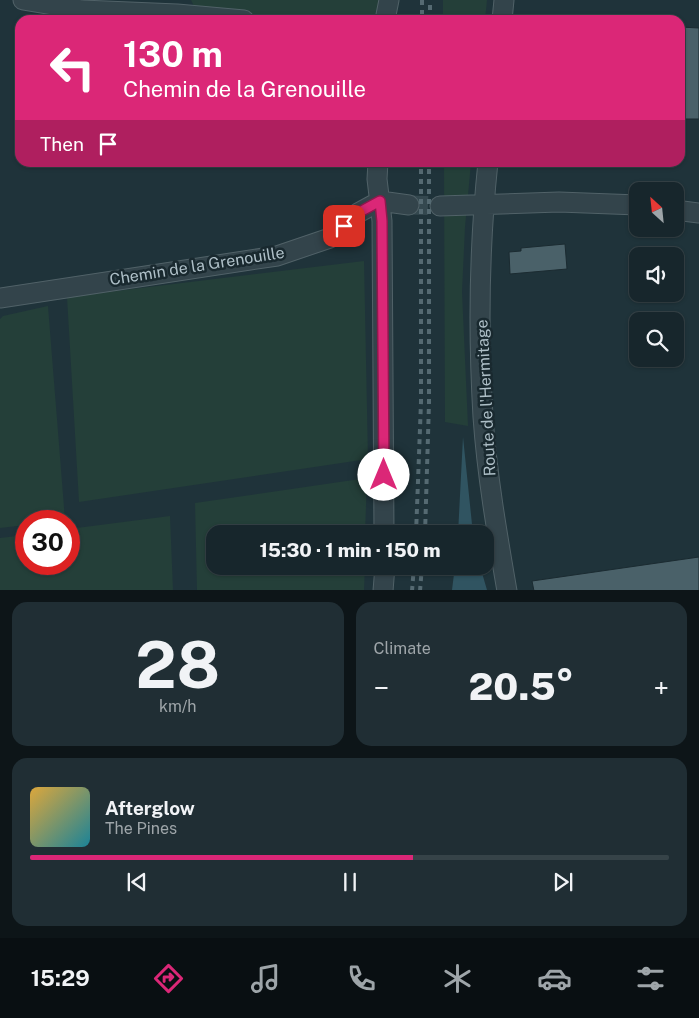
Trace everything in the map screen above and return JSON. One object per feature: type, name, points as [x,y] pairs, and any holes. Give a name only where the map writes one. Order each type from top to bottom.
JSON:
[{"type":"street","points":[[23,0],[82,10],[188,15]]},
{"type":"street","points":[[386,15],[389,0]]},
{"type":"street","points":[[502,15],[504,0]]},
{"type":"street","points":[[378,167],[382,221],[384,525]]},
{"type":"street","name":"Route de l'Hermitage","points":[[488,167],[480,293],[483,418],[498,539],[507,590]]},
{"type":"street","points":[[380,201],[409,205]]},
{"type":"street","name":"Chemin de la Grenouille","points":[[0,298],[277,256],[330,238],[358,213],[380,201]]},
{"type":"street","points":[[440,206],[559,202],[629,205]]},
{"type":"street","points":[[684,211],[699,213]]},
{"type":"street","points":[[383,590],[384,575]]},
{"type":"green space","points":[[191,0],[382,0],[382,13],[377,15],[243,15],[196,10]]},
{"type":"green space","points":[[443,0],[487,0],[486,15],[443,15]]},
{"type":"green space","points":[[444,167],[471,167],[462,292],[468,426],[445,422]]},
{"type":"green space","points":[[364,261],[368,459],[79,502],[67,297]]},
{"type":"green space","points":[[48,306],[64,510],[15,510],[15,526],[0,528],[0,319],[3,316]]},
{"type":"green space","points":[[367,478],[365,525],[206,525],[206,575],[365,575],[364,590],[197,590],[195,503]]},
{"type":"green space","points":[[170,516],[173,590],[0,590],[0,538],[15,536],[15,575],[80,575],[80,528]]},
{"type":"water","points":[[463,437],[472,525],[458,525]]},
{"type":"water","points":[[454,575],[483,575],[487,590],[452,590]]},
{"type":"building","points":[[685,27],[699,28],[699,119],[685,119]]},
{"type":"building","points":[[565,244],[567,269],[510,274],[509,252],[521,251],[521,248]]},
{"type":"building","points":[[699,557],[699,590],[534,590],[532,581]]},
{"type":"tunnel","points":[[409,205],[440,206]]},
{"type":"railway","points":[[422,0],[422,15]]},
{"type":"railway","points":[[430,0],[430,15]]},
{"type":"railway","points":[[416,525],[421,402],[421,167]]},
{"type":"railway","points":[[425,525],[429,403],[429,167]]},
{"type":"railway","points":[[412,590],[413,575]]},
{"type":"railway","points":[[420,590],[421,575]]},
{"type":"route","points":[[344,226],[358,213],[380,201],[382,221],[384,475]]}]
